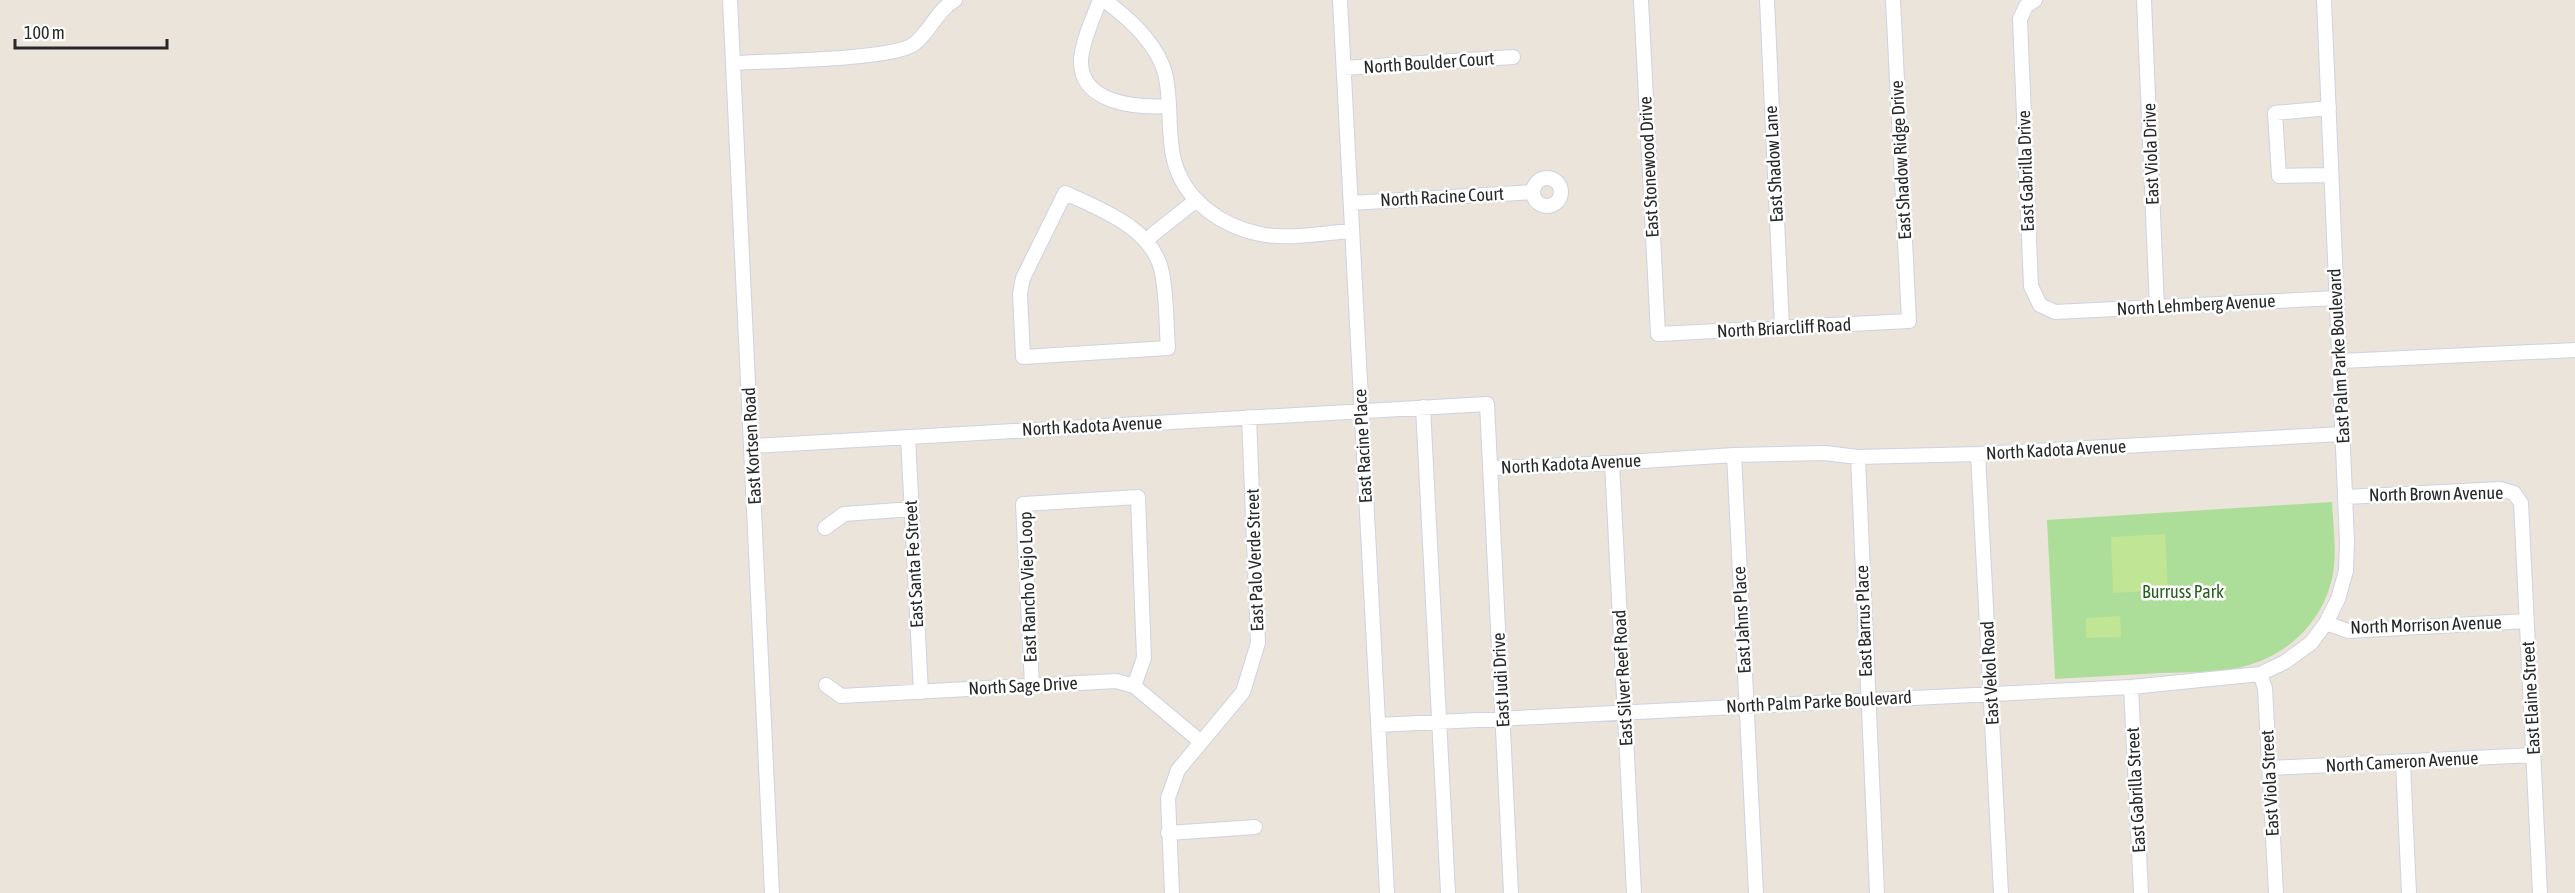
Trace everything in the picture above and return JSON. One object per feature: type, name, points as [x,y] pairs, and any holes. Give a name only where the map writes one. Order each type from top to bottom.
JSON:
[{"type":"street","name":"East Kortsen Road","points":[[730,0],[772,893]]},
{"type":"street","points":[[734,63],[884,54],[913,45],[946,5],[955,0]]},
{"type":"street","points":[[1169,106],[1143,108],[1122,105],[1093,89],[1084,77],[1081,59],[1087,34],[1102,0],[1124,14],[1147,39],[1164,72],[1169,106],[1174,159],[1180,177],[1196,201],[1234,226],[1262,234],[1291,235],[1352,231]]},
{"type":"street","name":"East Racine Place","points":[[1340,0],[1387,893]]},
{"type":"street","name":"East Stonewood Drive","points":[[1641,0],[1658,334]]},
{"type":"street","name":"East Shadow Lane","points":[[1767,0],[1782,328]]},
{"type":"street","name":"East Shadow Ridge Drive","points":[[1893,0],[1909,321]]},
{"type":"street","name":"East Gabrilla Drive","points":[[2035,0],[2026,6],[2020,19],[2031,286],[2040,305],[2055,312]]},
{"type":"street","name":"East Viola Drive","points":[[2144,0],[2157,308]]},
{"type":"street","name":"East Palm Parke Boulevard","points":[[2260,675],[2285,662],[2311,643],[2326,623],[2338,599],[2346,571],[2346,497],[2324,0]]},
{"type":"street","name":"North Boulder Court","points":[[1344,68],[1514,57]]},
{"type":"street","points":[[2329,108],[2275,113],[2279,176],[2330,175]]},
{"type":"street","name":"North Racine Court","points":[[1351,203],[1533,192]]},
{"type":"street","points":[[1065,193],[1116,216],[1146,240],[1162,271],[1168,348],[1023,357],[1020,294],[1023,278],[1065,193]]},
{"type":"street","points":[[1146,240],[1196,201]]},
{"type":"street","name":"North Lehmberg Avenue","points":[[2055,312],[2337,298]]},
{"type":"street","name":"North Briarcliff Road","points":[[1658,334],[1909,321]]},
{"type":"street","points":[[2340,361],[2575,350]]},
{"type":"street","name":"North Kadota Avenue","points":[[752,446],[1487,404],[1491,468],[1734,455],[1825,453],[1858,457],[1978,454],[2342,434]]},
{"type":"street","points":[[1423,407],[1448,893]]},
{"type":"street","name":"East Palo Verde Street","points":[[1172,893],[1168,798],[1178,770],[1243,692],[1258,643],[1249,417]]},
{"type":"street","name":"East Santa Fe Street","points":[[908,437],[921,692]]},
{"type":"street","name":"East Vekol Road","points":[[1978,454],[2001,893]]},
{"type":"street","name":"East Jahns Place","points":[[1734,455],[1756,893]]},
{"type":"street","name":"East Barrus Place","points":[[1858,457],[1877,893]]},
{"type":"street","name":"East Silver Reef Road","points":[[1612,463],[1634,893]]},
{"type":"street","name":"East Judi Drive","points":[[1491,468],[1511,893]]},
{"type":"street","name":"North Brown Avenue","points":[[2346,497],[2500,489],[2514,493],[2521,503]]},
{"type":"street","name":"East Rancho Viejo Loop","points":[[1032,686],[1023,504],[1138,497],[1144,658],[1134,686]]},
{"type":"street","name":"East Elaine Street","points":[[2521,503],[2540,893]]},
{"type":"street","points":[[825,528],[844,514],[912,509]]},
{"type":"street","name":"North Morrison Avenue","points":[[2326,623],[2348,631],[2527,621]]},
{"type":"street","name":"North Palm Parke Boulevard","points":[[1378,725],[2131,687],[2260,675]]},
{"type":"street","name":"East Viola Street","points":[[2260,675],[2265,688],[2276,893]]},
{"type":"street","name":"North Sage Drive","points":[[826,685],[841,696],[1116,681],[1134,686]]},
{"type":"street","points":[[1134,686],[1201,742]]},
{"type":"street","name":"East Gabrilla Street","points":[[2131,687],[2141,893]]},
{"type":"street","name":"North Cameron Avenue","points":[[2270,768],[2534,755]]},
{"type":"street","points":[[2403,762],[2409,893]]},
{"type":"street","points":[[1168,833],[1255,827]]},
{"type":"green space","name":"Burruss Park","points":[[2332,502],[2335,542],[2331,584],[2315,617],[2304,631],[2276,654],[2260,662],[2222,670],[2055,679],[2047,520]]},
{"type":"green space","points":[[2165,534],[2168,590],[2113,593],[2111,537]]},
{"type":"green space","points":[[2120,616],[2121,637],[2086,638],[2086,618]]}]
